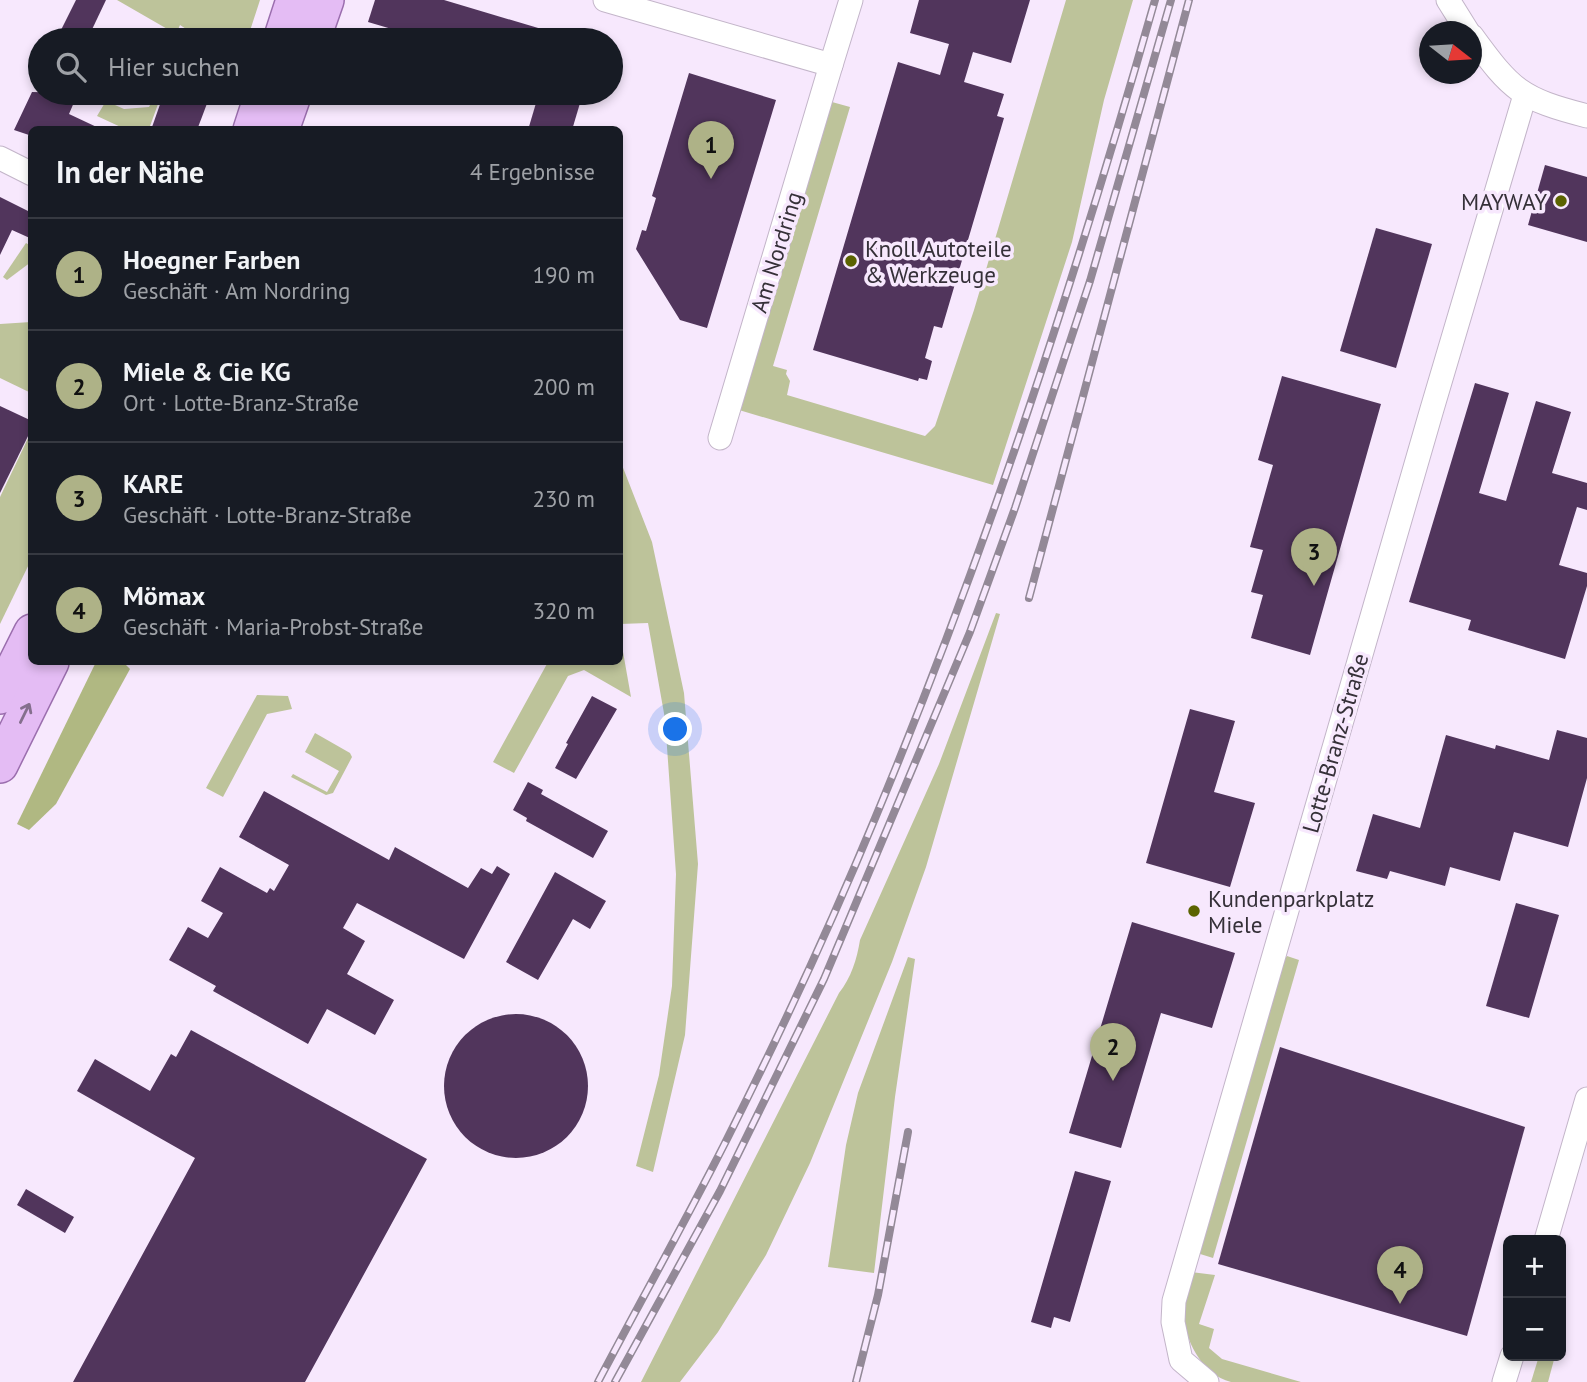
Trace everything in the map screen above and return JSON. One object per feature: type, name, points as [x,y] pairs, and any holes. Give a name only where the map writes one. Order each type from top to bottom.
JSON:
[{"type":"main road","points":[[285,28],[294,0]]},
{"type":"main road","points":[[316,28],[326,0]]},
{"type":"main road","points":[[251,126],[259,105]]},
{"type":"main road","points":[[282,126],[290,105]]},
{"type":"main road","points":[[0,696],[28,640]]},
{"type":"main road","points":[[0,765],[50,665]]},
{"type":"street","points":[[605,0],[831,65]]},
{"type":"street","name":"Am Nordring","points":[[720,438],[851,0]]},
{"type":"street","points":[[1448,0],[1462,21]]},
{"type":"street","points":[[1482,50],[1500,75],[1525,95],[1552,107],[1587,116]]},
{"type":"street","name":"Lotte-Branz-Straße","points":[[1208,1382],[1181,1360],[1173,1322],[1174,1301],[1525,95]]},
{"type":"street","points":[[0,158],[28,172]]},
{"type":"street","points":[[1547,1235],[1587,1099]]},
{"type":"street","points":[[1504,1382],[1510,1361]]},
{"type":"green space","points":[[117,0],[260,0],[251,28],[185,28],[180,25],[179,28],[166,28]]},
{"type":"green space","points":[[1066,0],[1133,0],[1104,100],[1072,242],[993,485],[739,410],[832,102],[850,107],[773,366],[787,370],[790,381],[787,395],[925,436],[935,426],[974,310]]},
{"type":"green space","points":[[104,105],[115,105],[124,109],[158,105],[150,126],[119,126],[97,116]]},
{"type":"green space","points":[[26,243],[28,244],[28,264],[7,280],[3,277]]},
{"type":"green space","points":[[28,322],[28,392],[0,378],[0,324]]},
{"type":"green space","points":[[28,438],[28,566],[0,624],[0,497]]},
{"type":"green space","points":[[623,468],[652,542],[684,693],[698,864],[685,1035],[653,1172],[636,1166],[659,1075],[672,986],[676,874],[665,719],[648,623],[623,624]]},
{"type":"green space","points":[[996,613],[1000,614],[926,867],[892,962],[810,1163],[766,1255],[718,1332],[680,1382],[641,1382],[850,975],[860,940],[939,764]]},
{"type":"green space","points":[[623,652],[631,697],[584,670],[568,676],[514,773],[493,762],[546,665],[623,665]]},
{"type":"green space","points":[[95,665],[126,665],[130,669],[56,804],[29,830],[17,824]]},
{"type":"green space","points":[[257,695],[288,696],[292,709],[267,714],[223,797],[206,788]]},
{"type":"green space","points":[[315,733],[350,753],[352,757],[333,793],[326,795],[291,777],[293,774],[327,792],[339,771],[305,752]]},
{"type":"green space","points":[[1287,956],[1299,960],[1213,1258],[1197,1253],[1279,965]]},
{"type":"green space","points":[[908,957],[915,959],[874,1273],[828,1267],[846,1145],[858,1093]]},
{"type":"green space","points":[[1191,1272],[1215,1275],[1199,1324],[1214,1329],[1209,1348],[1222,1359],[1301,1382],[1231,1382],[1211,1372],[1196,1354],[1186,1332],[1183,1309]]},
{"type":"green space","points":[[1537,1361],[1554,1361],[1548,1382],[1531,1382]]},
{"type":"building","points":[[76,0],[106,0],[93,28],[62,28]]},
{"type":"building","points":[[375,0],[444,0],[538,28],[388,28],[368,22]]},
{"type":"building","points":[[919,0],[1030,0],[1011,63],[973,52],[964,82],[1004,94],[997,116],[1004,118],[942,328],[934,326],[925,358],[932,361],[927,380],[919,378],[918,381],[813,350],[898,62],[940,75],[949,44],[910,33]]},
{"type":"building","points":[[689,73],[776,100],[707,328],[680,320],[636,249],[642,230],[646,231],[656,198],[652,196]]},
{"type":"building","points":[[28,100],[28,105],[73,105],[69,114],[94,126],[28,126],[28,135],[14,130]]},
{"type":"building","points":[[160,105],[206,105],[199,126],[152,126]]},
{"type":"building","points":[[535,105],[579,105],[573,126],[529,126]]},
{"type":"building","name":"MAYWAY","points":[[1545,165],[1587,177],[1587,242],[1528,225]]},
{"type":"building","points":[[0,197],[28,211],[28,237],[12,230],[0,255]]},
{"type":"building","points":[[1376,228],[1432,244],[1396,368],[1340,351]]},
{"type":"building","points":[[1282,376],[1381,404],[1310,655],[1251,638],[1263,595],[1251,592],[1263,550],[1250,547],[1273,465],[1258,460]]},
{"type":"building","points":[[1475,383],[1509,393],[1479,493],[1506,501],[1536,401],[1571,412],[1552,473],[1587,483],[1587,510],[1577,507],[1559,565],[1587,573],[1587,586],[1565,659],[1468,630],[1471,620],[1409,602]]},
{"type":"building","points":[[0,406],[28,419],[28,436],[0,493]]},
{"type":"building","points":[[592,696],[617,709],[576,779],[555,768]]},
{"type":"building","points":[[1190,709],[1235,721],[1214,792],[1255,803],[1230,887],[1146,863]]},
{"type":"building","points":[[1557,730],[1587,738],[1587,778],[1568,847],[1514,832],[1500,881],[1450,867],[1445,886],[1390,871],[1387,879],[1356,871],[1373,814],[1420,828],[1446,735],[1549,760]]},
{"type":"building","points":[[528,782],[543,790],[541,794],[608,831],[593,858],[526,821],[527,818],[513,810]]},
{"type":"building","points":[[264,791],[389,860],[395,847],[468,888],[481,868],[492,874],[497,866],[510,874],[464,959],[357,903],[343,928],[365,941],[347,974],[394,1000],[375,1035],[327,1009],[308,1044],[213,991],[216,986],[169,960],[188,927],[208,938],[223,913],[201,901],[220,867],[267,893],[270,888],[274,891],[289,865],[239,837]]},
{"type":"building","points":[[555,872],[606,901],[590,929],[573,919],[538,980],[506,962]]},
{"type":"building","points":[[1516,903],[1559,915],[1529,1018],[1486,1006]]},
{"type":"building","points":[[1132,922],[1235,953],[1212,1028],[1161,1013],[1121,1148],[1069,1133]]},
{"type":"building","points":[[516,1014],[544,1020],[567,1035],[582,1058],[588,1086],[582,1114],[567,1137],[544,1152],[516,1158],[488,1152],[465,1137],[450,1114],[444,1086],[450,1058],[465,1035],[488,1020]]},
{"type":"building","points":[[191,1030],[427,1159],[305,1382],[73,1382],[195,1158],[77,1091],[95,1059],[150,1091],[171,1054],[176,1057]]},
{"type":"building","points":[[1280,1047],[1525,1127],[1467,1336],[1218,1264]]},
{"type":"building","points":[[1075,1171],[1111,1181],[1070,1322],[1054,1317],[1051,1328],[1031,1322]]},
{"type":"building","points":[[26,1189],[74,1217],[65,1233],[17,1205]]},
{"type":"railway","points":[[598,1382],[709,1173],[784,1022],[859,858],[917,716],[1028,412],[1094,207],[1155,0]]},
{"type":"railway","points":[[615,1382],[720,1191],[824,979],[970,632],[1015,508],[1090,281],[1171,0]]},
{"type":"railway","points":[[1029,598],[1189,0]]},
{"type":"railway","points":[[856,1382],[878,1295],[908,1132]]},
{"type":"place","name":"Hoegner Farben","points":[[711,179]]},
{"type":"place","name":"MAYWAY","points":[[1561,201]]},
{"type":"place","name":"Knoll Autoteile & Werkzeuge","points":[[851,261]]},
{"type":"place","name":"KARE","points":[[1314,586]]},
{"type":"place","name":"Kundenparkplatz Miele","points":[[1194,911]]},
{"type":"place","name":"Miele & Cie KG","points":[[1113,1081]]},
{"type":"place","name":"Mömax","points":[[1400,1304]]}]
